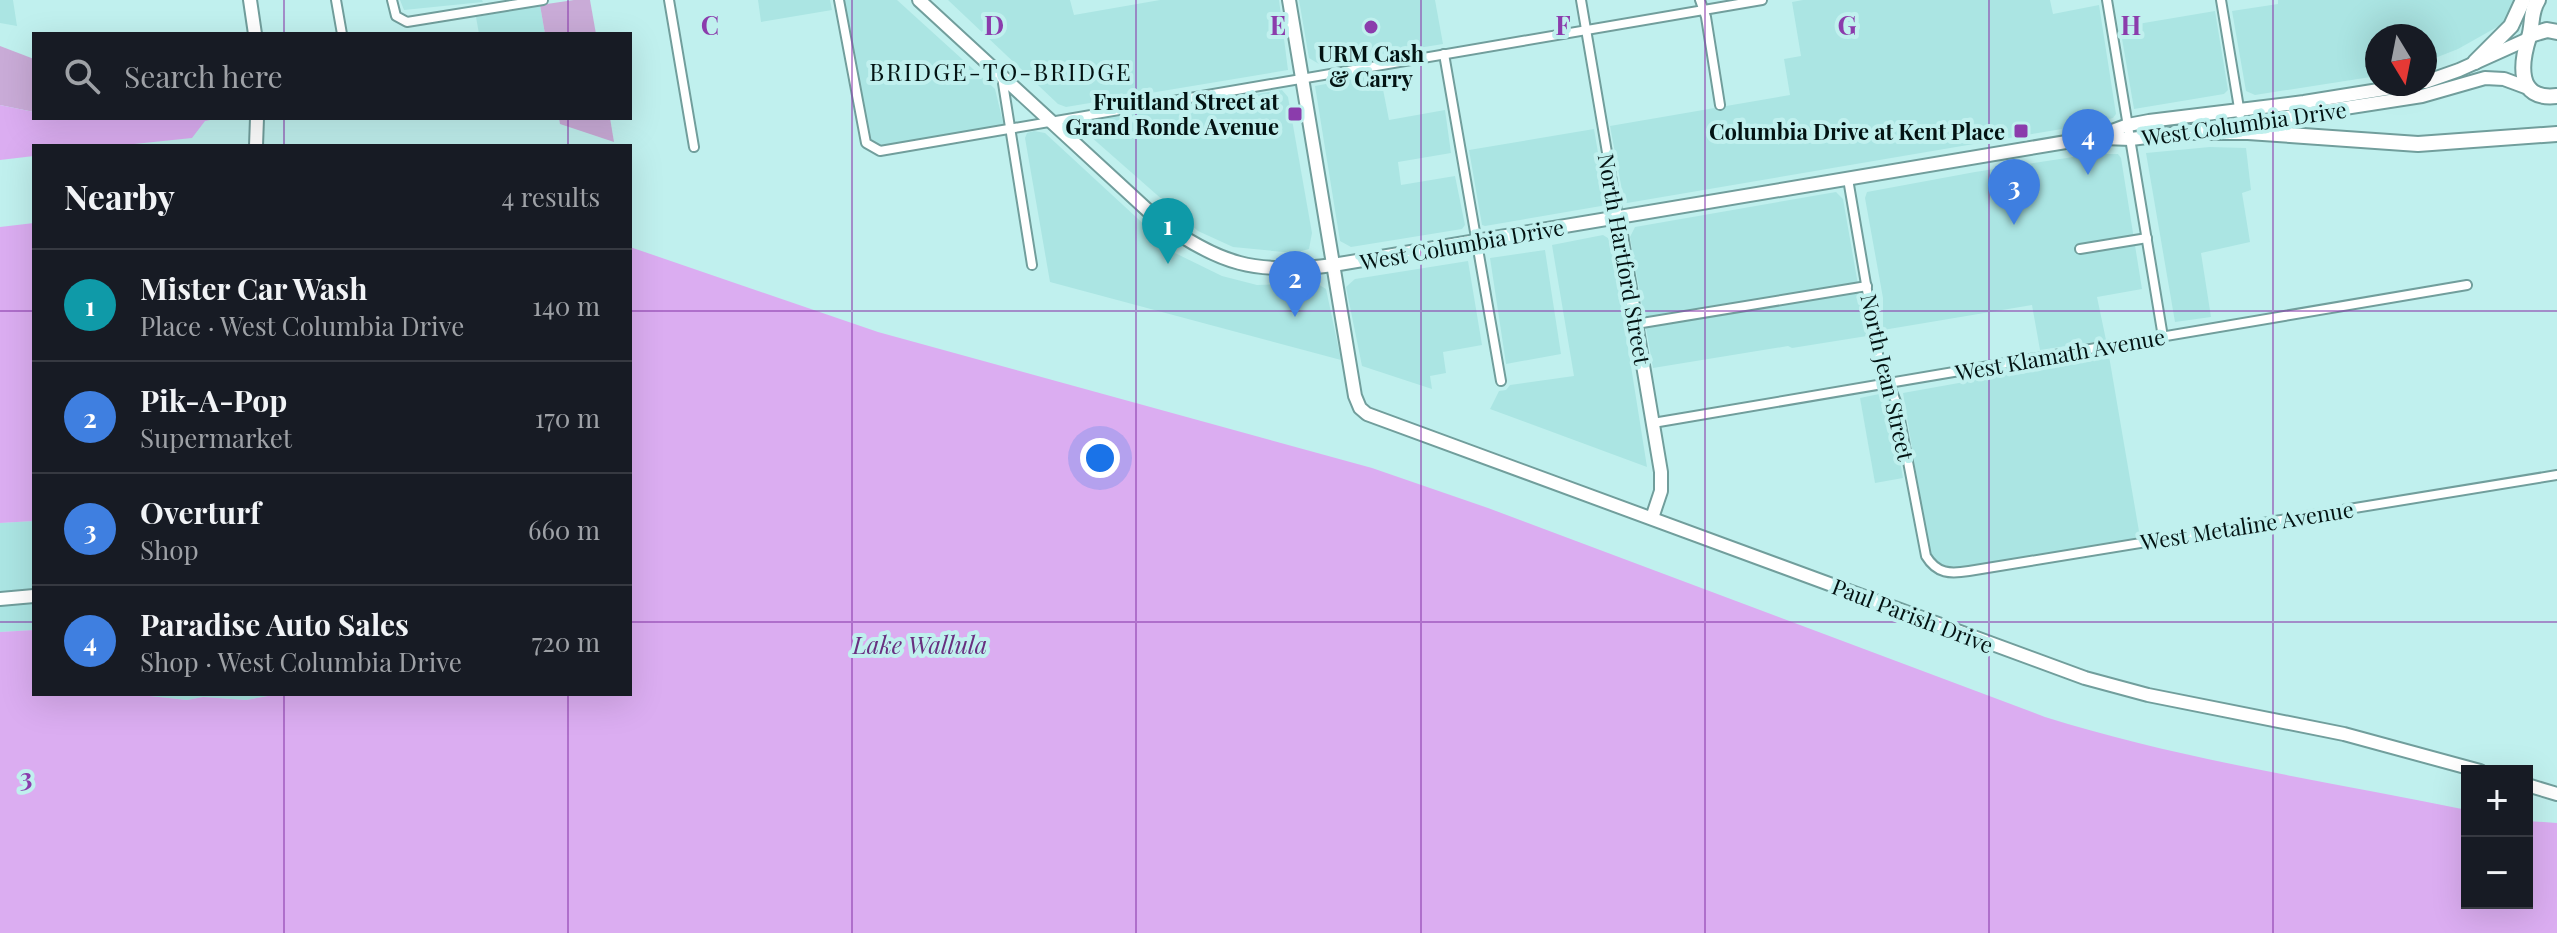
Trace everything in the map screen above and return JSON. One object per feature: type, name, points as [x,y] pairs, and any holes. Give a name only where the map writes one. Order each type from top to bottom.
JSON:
[{"type":"highway","points":[[2475,62],[2501,39],[2523,0]]},
{"type":"highway","points":[[2538,0],[2531,17],[2521,66],[2531,89],[2541,95],[2557,96]]},
{"type":"highway","points":[[2529,37],[2547,30],[2557,32]]},
{"type":"highway","points":[[2188,132],[2267,133],[2418,144],[2557,134]]},
{"type":"main road","points":[[250,0],[255,32]]},
{"type":"main road","name":"West Columbia Drive","points":[[919,0],[1156,218],[1203,249],[1227,260],[1258,268],[1287,270],[1333,265],[2096,137],[2128,125],[2365,92]]},
{"type":"main road","points":[[1289,0],[1333,265]]},
{"type":"main road","points":[[2437,77],[2529,37]]},
{"type":"main road","name":"West Columbia Drive","points":[[2096,137],[2131,139],[2242,124],[2422,96],[2485,78],[2504,79],[2531,89]]},
{"type":"main road","points":[[256,144],[257,120]]},
{"type":"main road","name":"North Hartford Street","points":[[1618,217],[1662,477],[1652,518]]},
{"type":"main road","name":"Paul Parish Drive","points":[[1333,265],[1355,396],[1361,409],[1376,418],[2099,683],[2344,734],[2461,766]]},
{"type":"main road","points":[[0,599],[32,596]]},
{"type":"main road","points":[[2533,787],[2557,794]]},
{"type":"street","points":[[336,0],[342,32]]},
{"type":"street","points":[[392,0],[393,10],[399,19],[415,21],[543,0]]},
{"type":"street","points":[[669,0],[694,147]]},
{"type":"street","points":[[839,0],[866,143],[880,151],[1762,0]]},
{"type":"street","name":"North Hartford Street","points":[[1581,0],[1618,217]]},
{"type":"street","points":[[1700,0],[1720,105]]},
{"type":"street","points":[[2107,0],[2163,337]]},
{"type":"street","points":[[2221,0],[2242,124]]},
{"type":"street","points":[[1444,54],[1501,381]]},
{"type":"street","points":[[1002,76],[1032,265]]},
{"type":"street","name":"North Jean Street","points":[[1848,179],[1879,360],[1897,404],[1925,551],[1928,560],[1938,570]]},
{"type":"street","points":[[2080,249],[2147,238]]},
{"type":"street","name":"West Klamath Avenue","points":[[1653,423],[2467,285]]},
{"type":"street","points":[[1636,324],[1867,286]]},
{"type":"street","name":"West Metaline Avenue","points":[[1938,570],[1950,573],[1969,571],[2557,475]]},
{"type":"shaded area","points":[[0,0],[13,0],[17,26],[0,23]]},
{"type":"shaded area","points":[[400,0],[482,0],[483,2],[404,10]]},
{"type":"shaded area","points":[[590,0],[596,32],[545,32],[540,5]]},
{"type":"shaded area","points":[[758,0],[830,0],[832,10],[761,22]]},
{"type":"shaded area","points":[[844,0],[897,0],[995,89],[1004,126],[869,151]]},
{"type":"shaded area","points":[[948,0],[1070,0],[1074,15],[1160,0],[1279,0],[1288,70],[1066,107],[1058,104]]},
{"type":"shaded area","points":[[1299,0],[1435,0],[1443,44],[1319,64],[1309,58]]},
{"type":"shaded area","points":[[2050,0],[2053,14],[2099,5],[2116,114],[2113,118],[2068,128],[1627,203],[1624,201],[1610,126],[1790,95],[1784,59],[1801,56],[1792,2]]},
{"type":"shaded area","points":[[2278,0],[2525,0],[2506,22],[2437,57],[2437,24],[2365,24],[2365,78],[2255,95],[2246,91],[2232,11],[2278,4]]},
{"type":"shaded area","points":[[540,5],[545,32],[479,32],[476,17]]},
{"type":"shaded area","points":[[2215,11],[2228,90],[2224,94],[2134,109],[2120,27]]},
{"type":"shaded area","points":[[0,46],[32,58],[32,112],[0,105]]},
{"type":"shaded area","points":[[1380,74],[1389,120],[1445,110],[1451,153],[1398,162],[1401,185],[1455,176],[1465,225],[1462,229],[1351,247],[1340,241],[1315,86]]},
{"type":"shaded area","points":[[1282,90],[1288,97],[1312,233],[1309,249],[1294,253],[1233,247],[1198,231],[1082,129],[1084,122]]},
{"type":"shaded area","points":[[559,120],[610,120],[614,142],[560,124]]},
{"type":"shaded area","points":[[1594,129],[1607,205],[1482,225],[1469,150]]},
{"type":"shaded area","points":[[1027,133],[1045,133],[1175,253],[1222,276],[1257,285],[1316,283],[1326,289],[1341,360],[1050,282],[1025,138]]},
{"type":"shaded area","points":[[2210,147],[2246,148],[2251,190],[2242,193],[2250,242],[2201,253],[2211,317],[2175,322],[2146,153]]},
{"type":"shaded area","points":[[2093,154],[2118,154],[2121,158],[2142,289],[2097,297],[2106,340],[2040,350],[2032,305],[1883,330],[1883,298],[1865,198],[1867,192]]},
{"type":"shaded area","points":[[1836,192],[1843,199],[1867,336],[1653,368],[1630,237],[1635,227]]},
{"type":"shaded area","points":[[1603,235],[1611,240],[1647,467],[1490,409],[1499,391],[1506,390],[1510,385],[1574,376],[1552,245]]},
{"type":"shaded area","points":[[1545,250],[1561,354],[1506,364],[1490,258]]},
{"type":"shaded area","points":[[1468,261],[1482,345],[1443,352],[1446,373],[1430,376],[1432,389],[1362,366],[1346,287],[1355,279]]},
{"type":"shaded area","points":[[2109,356],[2141,543],[1958,570],[1939,566],[1929,551],[1903,393]]},
{"type":"shaded area","points":[[1884,393],[1890,402],[1903,478],[1875,483],[1860,398]]},
{"type":"shaded area","points":[[32,521],[32,630],[0,632],[0,523]]},
{"type":"shaded area","points":[[150,696],[268,696],[246,700],[203,697],[187,700]]},
{"type":"water","points":[[0,105],[32,112],[32,120],[210,120],[205,121],[192,138],[134,144],[32,144],[32,156],[0,160]]},
{"type":"water","points":[[32,223],[32,521],[0,523],[0,227]]},
{"type":"water","name":"Lake Wallula","points":[[632,248],[878,332],[1372,468],[1488,508],[2045,717],[2202,758],[2461,809],[2461,909],[2533,909],[2533,821],[2557,823],[2557,933],[0,933],[0,632],[32,630],[32,696],[150,696],[187,700],[203,697],[246,700],[268,696],[632,696]]},
{"type":"place","name":"URM Cash & Carry","points":[[1371,27]]},
{"type":"place","name":"Fruitland Street at Grand Ronde Avenue","points":[[1295,114]]},
{"type":"place","name":"Columbia Drive at Kent Place","points":[[2021,131]]},
{"type":"place","name":"Paradise Auto Sales","points":[[2088,175]]},
{"type":"place","name":"Overturf","points":[[2014,225]]},
{"type":"place","name":"Mister Car Wash","points":[[1168,264]]},
{"type":"place","name":"Pik-A-Pop","points":[[1295,317]]},
{"type":"district","name":"BRIDGE-TO-BRIDGE","points":[[1001,71]]}]
